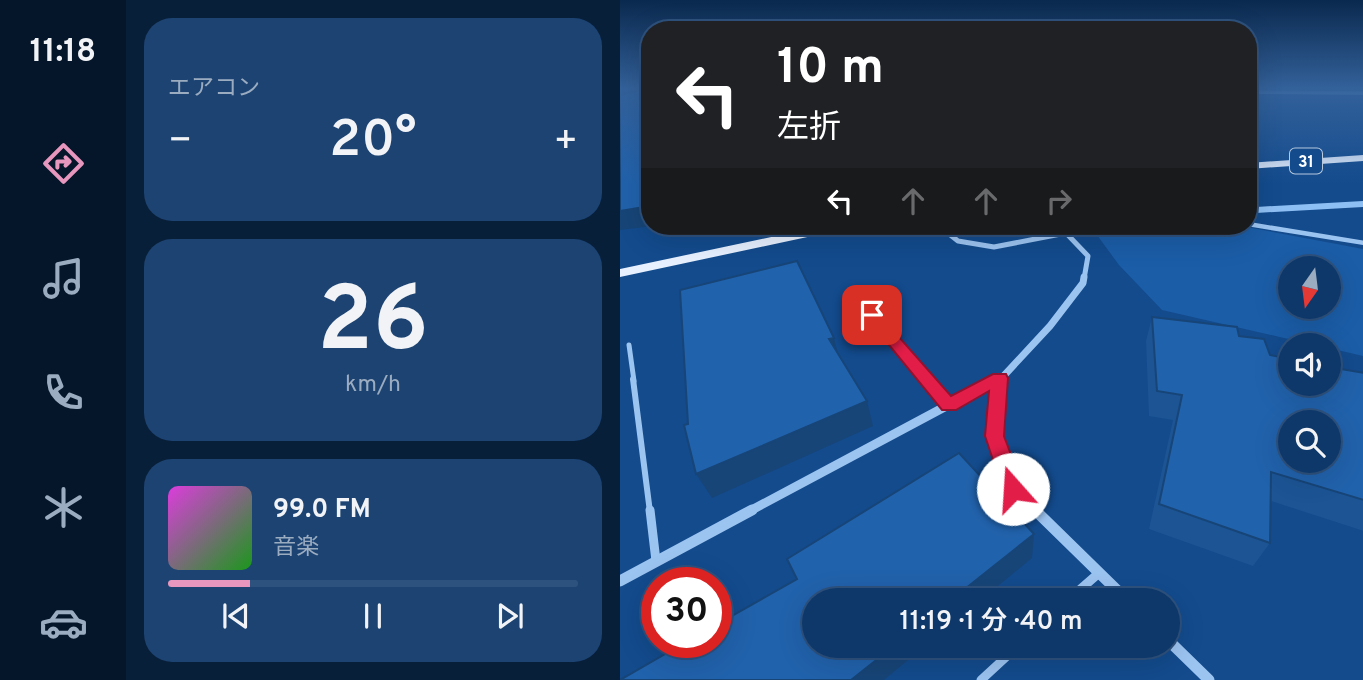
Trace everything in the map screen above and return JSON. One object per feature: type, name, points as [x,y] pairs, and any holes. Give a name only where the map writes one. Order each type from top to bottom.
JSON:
[{"type":"main road","name":"31","points":[[1257,165],[1364,158]]},
{"type":"main road","points":[[620,273],[798,235]]},
{"type":"street","points":[[950,235],[958,241],[994,247],[1056,235]]},
{"type":"street","points":[[620,581],[999,378],[1050,326],[1083,284],[1088,256],[1068,235]]},
{"type":"street","points":[[999,378],[995,436],[1013,489],[1114,588]]},
{"type":"street","points":[[1180,652],[1209,680]]},
{"type":"lane","points":[[1257,225],[1364,243]]},
{"type":"lane","points":[[872,315],[949,406]]},
{"type":"lane","points":[[629,345],[656,561]]},
{"type":"lane","points":[[1081,588],[1098,573]]},
{"type":"lane","points":[[981,680],[1005,658]]},
{"type":"shaded area","points":[[1257,229],[1363,249],[1363,356],[1341,351],[1341,333],[1278,333],[1278,337],[1162,310],[1119,265],[1097,235],[1257,235]]},
{"type":"building","points":[[620,121],[641,121],[641,208],[620,211]]},
{"type":"building","points":[[797,261],[834,338],[829,339],[867,401],[696,474],[684,425],[688,424],[680,290]]},
{"type":"building","points":[[1152,317],[1237,327],[1239,336],[1264,339],[1270,355],[1278,357],[1278,396],[1341,396],[1341,369],[1364,373],[1364,500],[1271,472],[1270,543],[1159,504],[1182,395],[1157,391]]},
{"type":"building","points":[[959,453],[1034,534],[966,588],[802,588],[802,658],[879,658],[851,680],[620,680],[658,658],[732,658],[732,616],[797,579],[787,559]]},
{"type":"waterway","points":[[1257,210],[1364,204]]},
{"type":"route","points":[[872,315],[949,406],[999,378],[995,436],[1013,489]]}]
